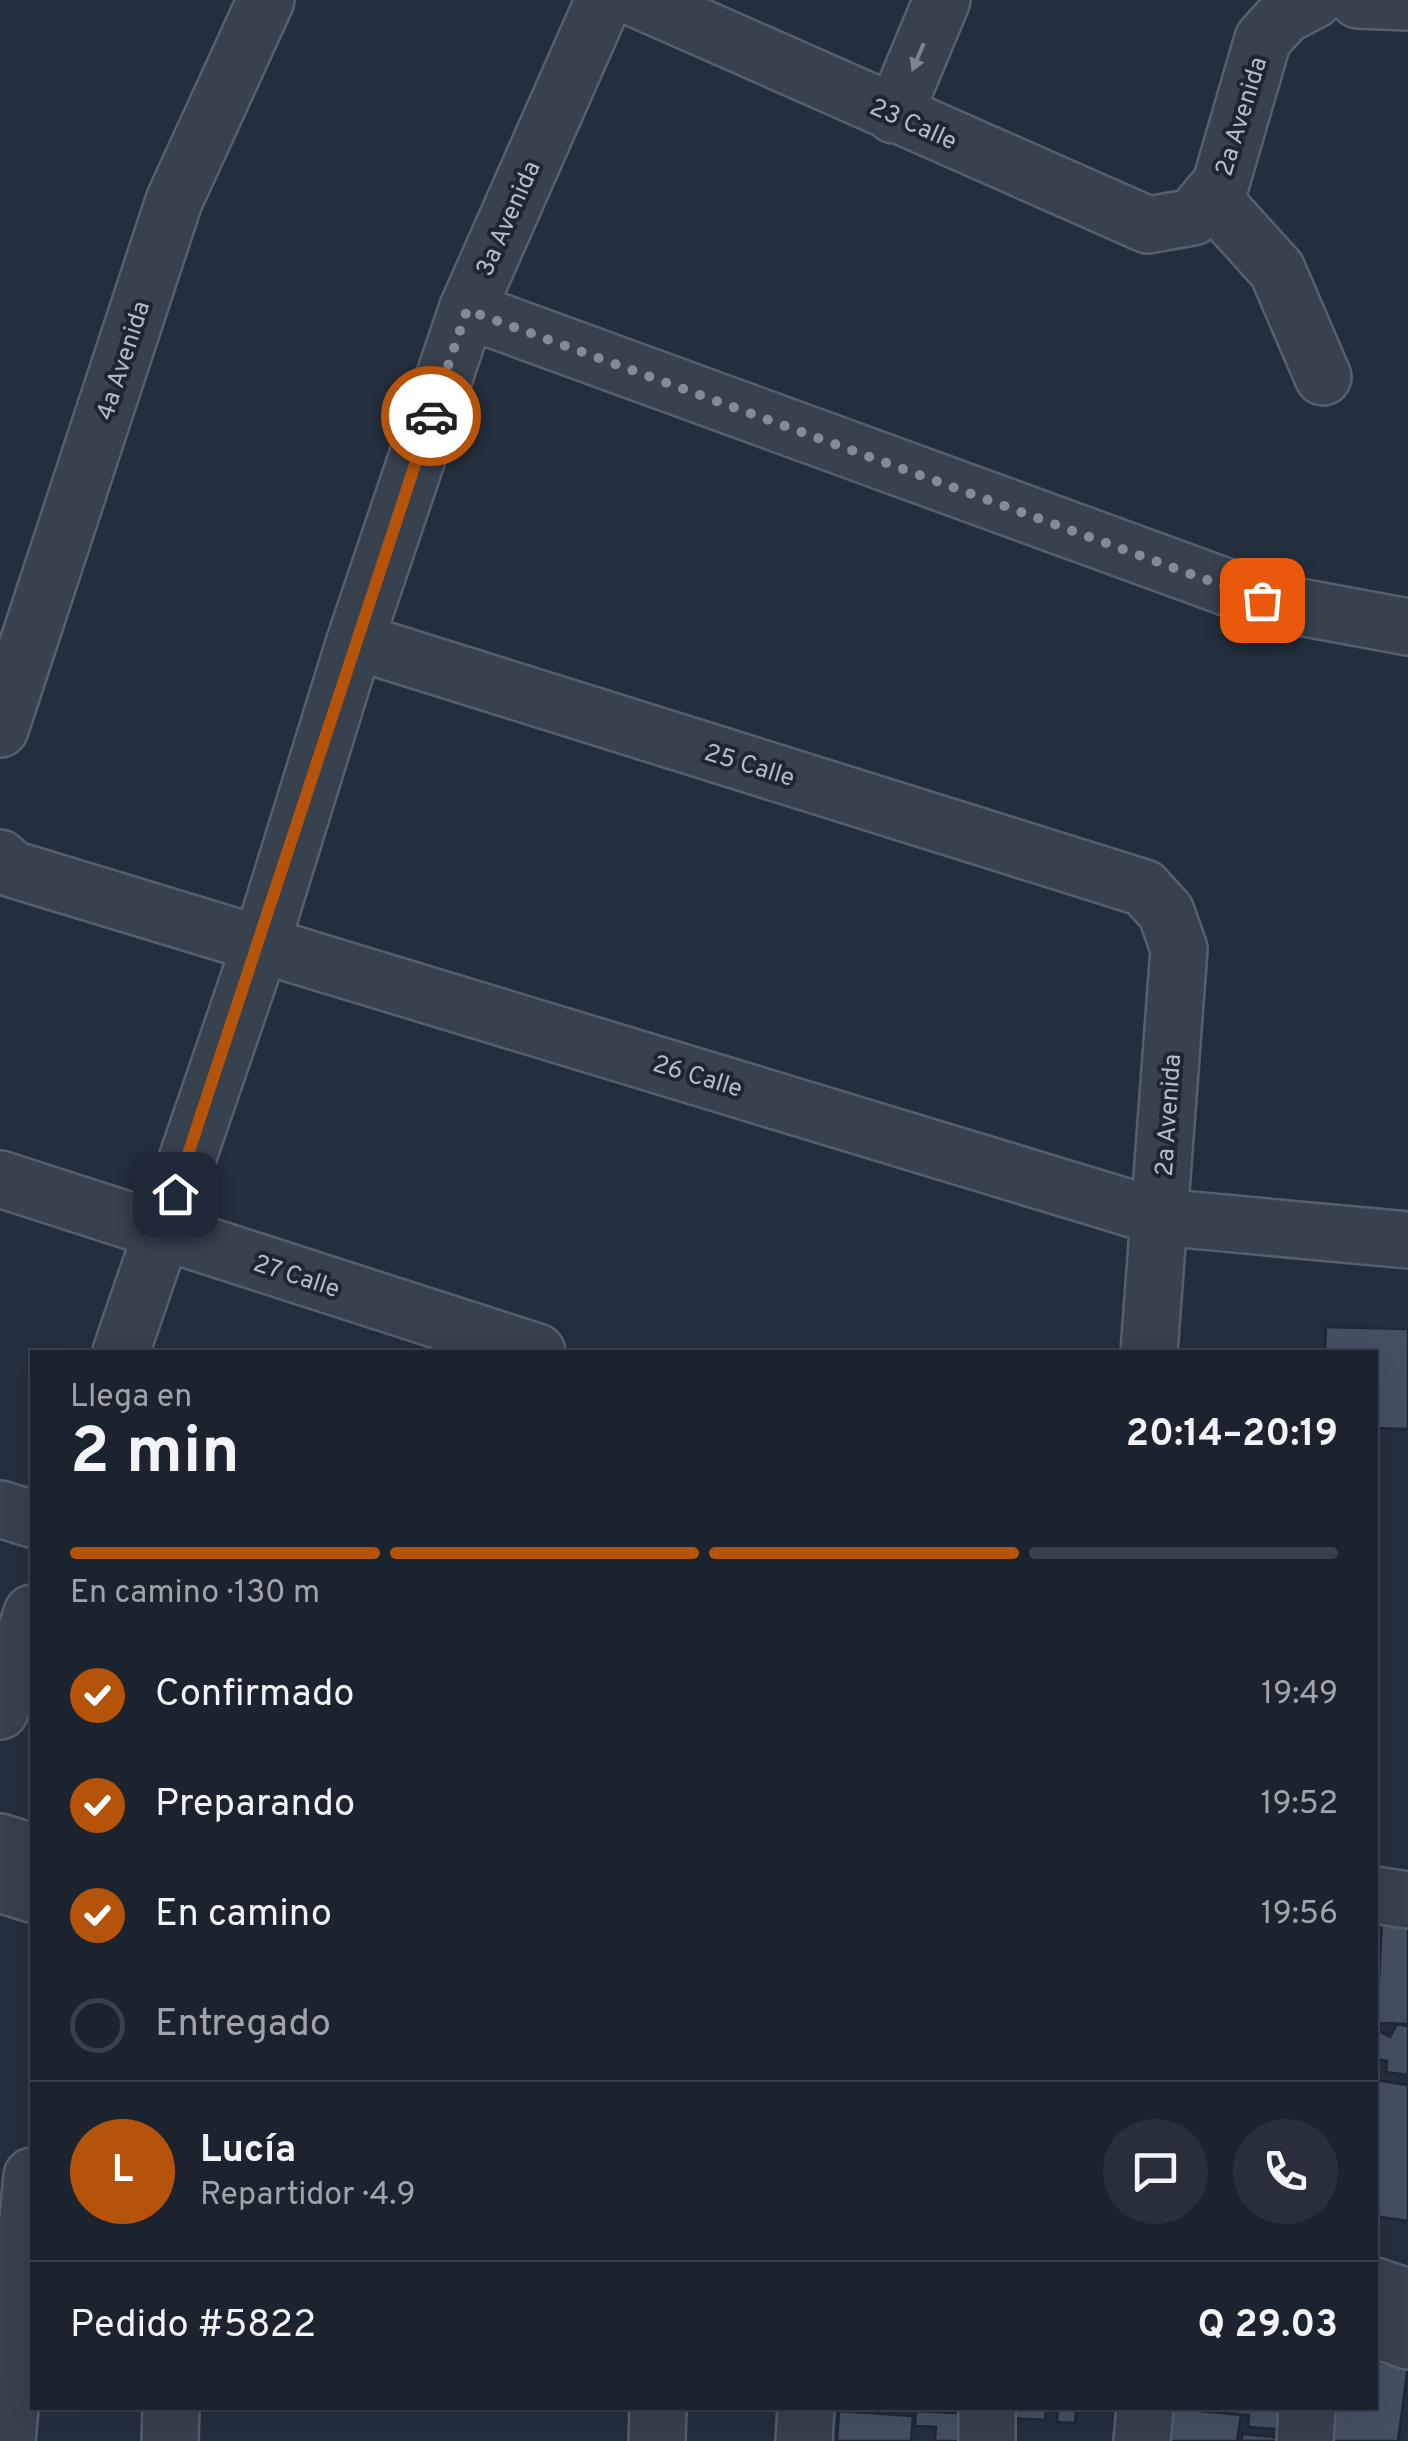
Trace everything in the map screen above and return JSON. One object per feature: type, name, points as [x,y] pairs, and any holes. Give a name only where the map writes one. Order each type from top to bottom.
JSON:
[{"type":"street","name":"4a Avenida","points":[[0,730],[174,201],[266,0]]},
{"type":"street","name":"3a Avenida","points":[[122,1350],[262,941],[356,641],[467,310],[604,0]]},
{"type":"street","name":"23 Calle","points":[[639,0],[1148,225],[1202,206]]},
{"type":"street","points":[[894,114],[942,0]]},
{"type":"street","points":[[1358,0],[1408,2]]},
{"type":"street","name":"2a Avenida","points":[[1202,206],[1221,183],[1263,39],[1299,7]]},
{"type":"street","points":[[1202,206],[1276,270],[1323,377]]},
{"type":"street","points":[[467,310],[1262,600],[1408,628]]},
{"type":"street","name":"25 Calle","points":[[356,641],[1144,888]]},
{"type":"street","name":"26 Calle","points":[[0,858],[12,869],[262,941],[1159,1217],[1408,1240]]},
{"type":"street","name":"2a Avenida","points":[[1144,888],[1166,912],[1179,949],[1149,1350]]},
{"type":"street","name":"27 Calle","points":[[0,1179],[531,1350]]},
{"type":"street","points":[[0,1509],[30,1518]]},
{"type":"street","points":[[0,1711],[30,1619]]},
{"type":"street","points":[[0,1842],[30,1851]]},
{"type":"street","points":[[0,1884],[30,1893]]},
{"type":"street","points":[[1378,1896],[1408,1900]]},
{"type":"street","points":[[7,2441],[30,2197]]},
{"type":"street","points":[[1378,2287],[1408,2296]]},
{"type":"street","points":[[1378,2330],[1408,2341]]},
{"type":"street","points":[[170,2441],[172,2410]]},
{"type":"street","points":[[657,2441],[658,2410]]},
{"type":"street","points":[[804,2441],[806,2410]]},
{"type":"street","points":[[987,2441],[988,2410]]},
{"type":"street","points":[[1142,2441],[1146,2410]]},
{"type":"street","points":[[1305,2441],[1307,2410]]},
{"type":"building","points":[[1326,1327],[1408,1329],[1408,1429],[1378,1428],[1378,1350],[1325,1350]]},
{"type":"building","points":[[1382,1917],[1408,1918],[1408,2024],[1378,2023]]},
{"type":"building","points":[[1397,2024],[1408,2026],[1408,2075],[1386,2072],[1387,2061],[1378,2060],[1378,2031],[1390,2037]]},
{"type":"building","points":[[1378,2080],[1408,2085],[1408,2221],[1378,2216]]},
{"type":"building","points":[[1378,2362],[1408,2366],[1398,2441],[1330,2441],[1335,2410],[1378,2410]]},
{"type":"building","points":[[998,2410],[1046,2410],[1045,2420],[997,2417]]},
{"type":"building","points":[[1058,2410],[1076,2410],[1075,2423],[1057,2422]]},
{"type":"building","points":[[1170,2410],[1241,2415],[1237,2441],[1166,2441]]},
{"type":"building","points":[[1200,2410],[1302,2410],[1300,2431],[1248,2427],[1249,2415]]},
{"type":"building","points":[[839,2411],[913,2416],[911,2441],[837,2441]]},
{"type":"building","points":[[916,2411],[976,2414],[975,2441],[935,2441],[936,2427],[915,2426]]},
{"type":"building","points":[[1242,2434],[1295,2439],[1242,2441]]},
{"type":"way so far","points":[[431,416],[467,310],[1262,600]]},
{"type":"route","points":[[175,1194],[262,941],[431,416]]}]
